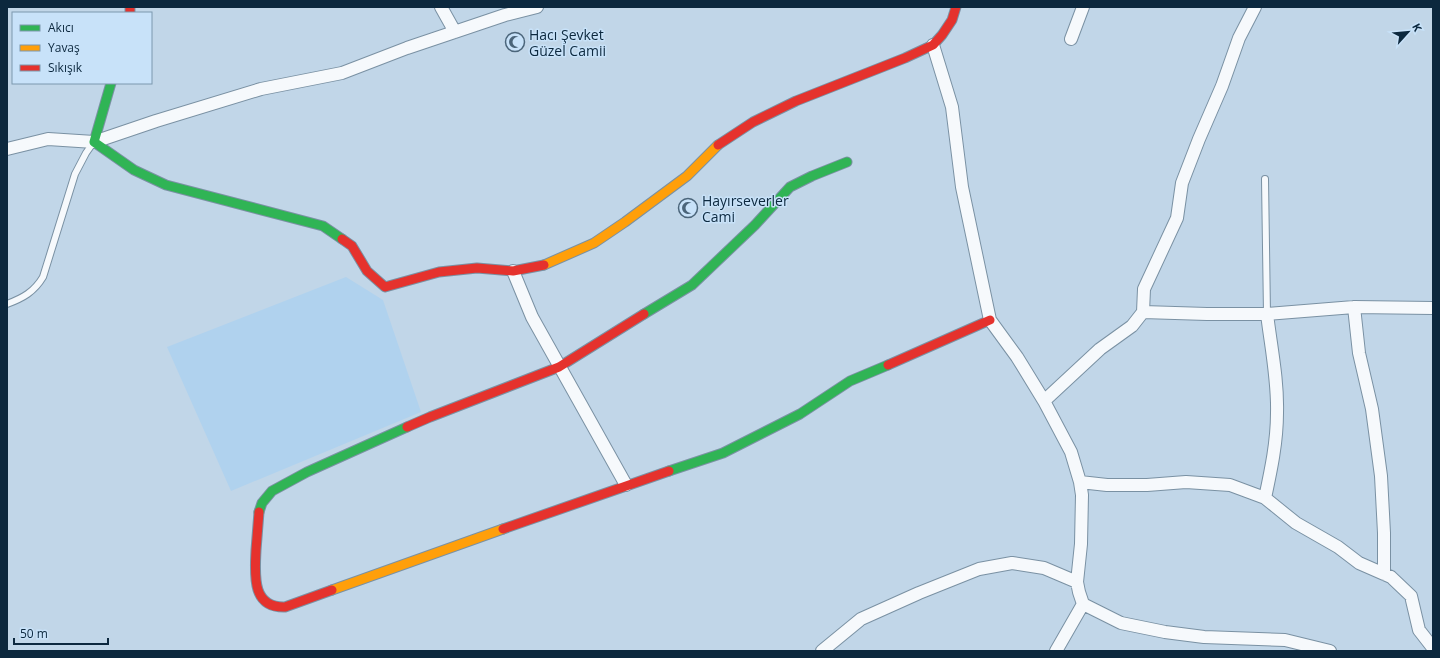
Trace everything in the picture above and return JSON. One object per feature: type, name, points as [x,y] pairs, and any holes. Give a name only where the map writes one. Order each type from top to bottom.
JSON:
[{"type":"street","points":[[441,7],[455,32]]},
{"type":"street","points":[[7,149],[48,139],[94,142],[156,121],[261,89],[342,73],[407,48],[505,15],[537,7]]},
{"type":"street","points":[[94,142],[134,170],[166,185],[323,226],[352,246],[367,271],[385,287],[439,272],[477,268],[513,271],[545,265],[594,243],[687,176],[716,146],[753,122],[796,101],[905,58],[933,45],[952,20],[956,7]]},
{"type":"street","points":[[1071,38],[1083,7]]},
{"type":"street","points":[[1044,401],[1100,349],[1132,326],[1143,312],[1144,290],[1177,218],[1182,183],[1240,38],[1255,7]]},
{"type":"street","points":[[933,45],[952,107],[962,187],[990,320],[1044,401],[1071,452],[1080,482],[1082,495],[1081,544],[1077,582],[1084,604],[1121,623],[1165,632],[1204,636],[1285,640],[1330,651]]},
{"type":"street","points":[[94,142],[111,84]]},
{"type":"street","points":[[847,162],[812,176],[790,188],[755,225],[692,286],[559,367],[430,418],[308,472],[272,491],[262,502],[259,510],[255,574],[256,583],[261,598],[266,604],[273,607],[285,607],[626,485],[724,453],[800,414],[850,381],[990,320]]},
{"type":"street","points":[[513,271],[532,317],[626,485]]},
{"type":"street","points":[[1143,312],[1267,314],[1354,307],[1433,308]]},
{"type":"street","points":[[1354,307],[1359,353],[1372,409],[1381,476],[1384,533],[1384,574]]},
{"type":"street","points":[[1265,498],[1274,456],[1277,414],[1276,381],[1267,314]]},
{"type":"street","points":[[1080,482],[1107,485],[1147,485],[1186,482],[1230,485],[1265,498],[1296,523],[1338,547],[1359,563],[1391,577],[1411,596],[1419,630],[1433,648]]},
{"type":"street","points":[[822,651],[861,619],[919,593],[979,570],[1012,563],[1044,568],[1077,582]]},
{"type":"street","points":[[1056,651],[1084,604]]},
{"type":"lane","points":[[7,304],[29,294],[39,284],[43,277],[75,174],[86,153],[94,142]]},
{"type":"lane","points":[[1265,179],[1267,314]]},
{"type":"shaded area","points":[[346,277],[383,300],[421,412],[231,491],[167,347]]},
{"type":"traffic: fast","points":[[111,84],[94,142],[134,170],[166,185],[323,226],[342,239]]},
{"type":"traffic: fast","points":[[644,314],[692,285],[755,225],[790,187],[812,176],[847,162]]},
{"type":"traffic: fast","points":[[669,471],[723,453],[800,414],[850,381],[888,365]]},
{"type":"traffic: fast","points":[[259,512],[262,503],[272,491],[307,472],[407,427]]},
{"type":"traffic: slow","points":[[544,265],[594,243],[625,222],[687,176],[718,145]]},
{"type":"traffic: slow","points":[[332,590],[503,529]]},
{"type":"traffic: jam","points":[[130,7],[130,12]]},
{"type":"traffic: jam","points":[[718,145],[753,122],[796,101],[905,58],[933,45],[952,20],[956,7]]},
{"type":"traffic: jam","points":[[342,239],[352,246],[367,271],[385,287],[439,272],[477,268],[513,271],[544,265]]},
{"type":"traffic: jam","points":[[407,427],[559,367],[644,314]]},
{"type":"traffic: jam","points":[[888,365],[990,320]]},
{"type":"traffic: jam","points":[[503,529],[669,471]]},
{"type":"traffic: jam","points":[[259,512],[255,569],[257,588],[266,602],[274,606],[285,607],[332,590]]},
{"type":"place","name":"Hacı Şevket Güzel Camii","points":[[515,42]]},
{"type":"place","name":"Hayırseverler Cami","points":[[688,208]]}]
